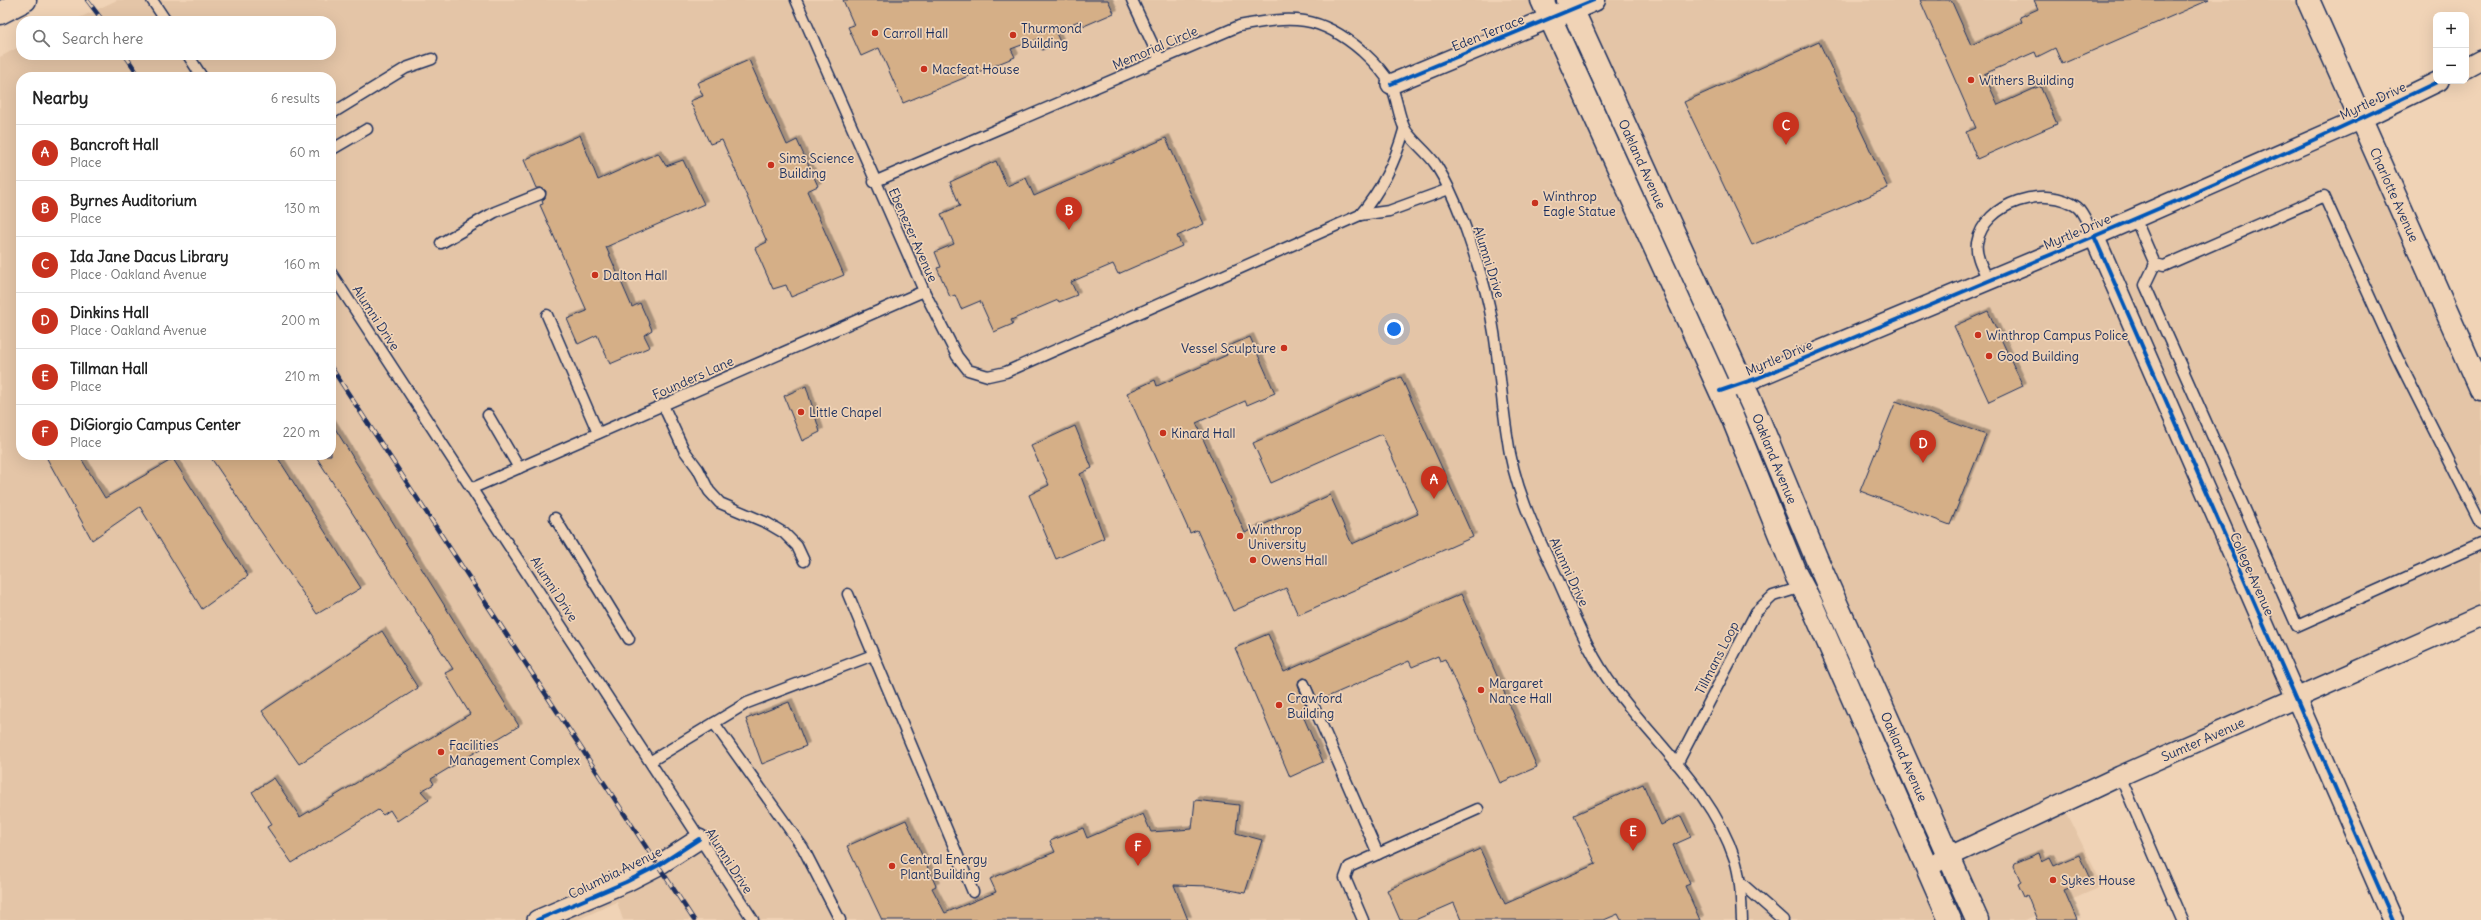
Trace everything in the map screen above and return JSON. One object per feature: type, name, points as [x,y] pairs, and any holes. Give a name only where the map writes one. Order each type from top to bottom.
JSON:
[{"type":"main road","name":"Eden Terrace","points":[[1546,9],[1594,0]]},
{"type":"main road","name":"Charlotte Avenue","points":[[2308,0],[2481,389]]},
{"type":"main road","name":"Oakland Avenue","points":[[1570,4],[1742,384],[1977,920]]},
{"type":"main road","name":"Oakland Avenue","points":[[1546,9],[1720,391],[1802,587],[1950,920]]},
{"type":"street","name":"Eden Terrace","points":[[1390,84],[1546,9]]},
{"type":"street","points":[[2469,66],[2481,60]]},
{"type":"street","name":"Myrtle Drive","points":[[1720,391],[1742,384],[2094,236],[2361,119],[2433,84]]},
{"type":"street","name":"College Avenue","points":[[2094,236],[2393,920]]},
{"type":"street","name":"Sumter Avenue","points":[[1927,867],[2120,776],[2295,697],[2481,616]]},
{"type":"street","name":"Columbia Avenue","points":[[537,920],[596,896],[659,866],[699,839]]},
{"type":"lane","points":[[152,0],[163,16]]},
{"type":"lane","name":"Ebenezer Avenue","points":[[796,0],[874,182],[924,291],[957,356],[968,370],[988,376],[1006,372],[1360,215]]},
{"type":"lane","points":[[1132,0],[1160,60]]},
{"type":"lane","name":"Memorial Circle","points":[[874,182],[1239,26],[1279,18],[1311,21],[1348,39],[1374,62],[1390,84],[1404,130]]},
{"type":"lane","points":[[336,111],[406,68],[432,59]]},
{"type":"lane","points":[[191,60],[199,72]]},
{"type":"lane","points":[[336,147],[367,129]]},
{"type":"lane","points":[[1404,130],[1422,146],[1435,164],[1452,193],[1389,211],[1360,215],[1387,177],[1396,157],[1404,130]]},
{"type":"lane","name":"Alumni Drive","points":[[1452,193],[1484,283],[1495,329],[1507,437],[1517,484],[1528,515],[1587,641],[1613,687],[1701,794],[1718,820],[1735,861],[1740,882],[1742,920]]},
{"type":"lane","points":[[441,243],[495,212],[540,194]]},
{"type":"lane","points":[[2155,264],[2164,266],[2324,196],[2397,356],[2481,524]]},
{"type":"lane","points":[[1988,280],[1977,252],[1977,242],[1984,225],[1997,211],[2017,200],[2037,198],[2060,199],[2078,207],[2094,236]]},
{"type":"lane","points":[[2135,218],[2155,264],[2145,285],[2297,626],[2481,544]]},
{"type":"lane","name":"Alumni Drive","points":[[336,281],[651,761],[699,839],[753,920]]},
{"type":"lane","name":"Founders Lane","points":[[472,488],[924,291]]},
{"type":"lane","points":[[547,315],[598,433]]},
{"type":"lane","points":[[663,405],[684,450],[698,469],[709,491],[720,504],[767,523],[784,533],[797,546],[804,561]]},
{"type":"lane","points":[[488,415],[519,468]]},
{"type":"lane","points":[[555,518],[629,639]]},
{"type":"lane","name":"Tillmans Loop","points":[[1677,764],[1756,612],[1773,596],[1802,587]]},
{"type":"lane","points":[[848,594],[973,892]]},
{"type":"lane","points":[[651,761],[747,703],[873,655]]},
{"type":"lane","points":[[1304,684],[1378,854]]},
{"type":"lane","points":[[714,723],[803,848],[840,920]]},
{"type":"lane","points":[[2120,776],[2182,920]]},
{"type":"lane","points":[[1363,920],[1345,878],[1345,872],[1349,867],[1478,809]]},
{"type":"lane","points":[[1740,882],[1783,920]]},
{"type":"shaded area","name":"Winthrop University","points":[[117,0],[2307,0],[2481,388],[2481,617],[2062,804],[2103,886],[2025,920],[623,920],[617,902],[577,920],[0,920],[0,57],[16,49],[16,60],[336,60],[336,16],[83,16]]},
{"type":"building","points":[[843,0],[1108,0],[1114,13],[1084,26],[1081,20],[1055,31],[1060,42],[1042,50],[1038,39],[1011,49],[1015,57],[903,103],[879,48],[861,56],[848,27],[854,25]]},
{"type":"building","name":"Withers Building","points":[[1920,0],[1951,0],[1971,45],[2022,22],[2020,17],[2038,9],[2034,0],[2209,0],[2062,64],[2055,48],[2037,57],[2035,52],[1984,74],[1998,105],[2040,86],[2057,124],[1977,159],[1966,132],[1976,128]]},
{"type":"building","points":[[1819,42],[1888,188],[1752,245],[1684,102]]},
{"type":"building","name":"Sims Science Building","points":[[749,60],[787,145],[797,140],[818,186],[807,191],[844,275],[791,297],[786,285],[773,289],[755,248],[767,242],[722,140],[710,144],[690,101],[703,96],[697,83]]},
{"type":"building","name":"Dalton Hall","points":[[580,135],[598,180],[658,153],[666,166],[683,160],[704,204],[606,247],[632,307],[640,303],[652,330],[644,335],[650,347],[610,364],[597,335],[578,344],[567,319],[587,311],[540,205],[543,204],[542,200],[545,198],[546,191],[541,188],[536,188],[524,160]]},
{"type":"building","points":[[1166,138],[1204,224],[1177,236],[1182,246],[1118,274],[1113,264],[1071,282],[1077,295],[1059,302],[1058,300],[1011,320],[1013,324],[994,332],[980,301],[961,309],[955,295],[950,297],[937,268],[941,267],[935,252],[954,244],[941,214],[960,206],[950,182],[996,161],[1007,186],[1026,178],[1034,196]]},
{"type":"building","name":"Good Building","points":[[1988,311],[2023,386],[1989,402],[1954,326]]},
{"type":"building","points":[[1250,337],[1275,393],[1247,405],[1245,401],[1196,423],[1245,533],[1330,495],[1352,544],[1418,514],[1382,434],[1271,483],[1253,443],[1401,377],[1473,537],[1298,615],[1286,588],[1233,611],[1197,530],[1190,533],[1127,393],[1155,380],[1157,386],[1227,355],[1224,348]]},
{"type":"building","points":[[806,386],[820,432],[802,441],[784,396]]},
{"type":"building","points":[[1896,401],[1986,435],[1950,525],[1860,491]]},
{"type":"building","points":[[1075,426],[1092,468],[1080,474],[1104,538],[1056,559],[1029,495],[1049,485],[1031,446]]},
{"type":"building","points":[[336,430],[519,726],[431,779],[434,784],[421,791],[429,800],[397,821],[390,810],[383,815],[378,810],[292,863],[267,827],[272,824],[252,792],[274,778],[300,817],[470,714],[445,673],[453,669],[318,460],[336,460]]},
{"type":"building","points":[[48,460],[82,460],[105,498],[174,460],[248,576],[202,609],[140,507],[92,540]]},
{"type":"building","points":[[212,460],[279,460],[361,588],[317,614]]},
{"type":"building","name":"Margaret Nance Hall","points":[[1461,594],[1537,767],[1500,783],[1445,659],[1440,661],[1438,656],[1412,667],[1409,661],[1318,701],[1308,679],[1304,678],[1299,680],[1298,686],[1306,706],[1300,709],[1323,762],[1290,777],[1235,648],[1268,634],[1284,672]]},
{"type":"building","points":[[382,631],[418,688],[299,764],[262,711]]},
{"type":"building","points":[[789,702],[806,746],[762,764],[746,719]]},
{"type":"building","points":[[1643,784],[1661,825],[1681,816],[1691,837],[1673,845],[1690,884],[1685,886],[1700,920],[1621,920],[1618,914],[1604,920],[1461,920],[1454,903],[1415,920],[1400,920],[1387,890],[1480,849],[1505,904],[1596,864],[1574,815]]},
{"type":"building","points":[[1195,800],[1239,805],[1236,833],[1262,840],[1245,893],[1210,886],[1174,885],[1188,920],[882,920],[847,846],[906,820],[936,886],[932,888],[945,913],[996,892],[990,879],[1055,852],[1050,841],[1083,828],[1087,838],[1143,814],[1151,832],[1192,829]]},
{"type":"building","name":"Sykes House","points":[[2039,853],[2042,862],[2050,858],[2054,866],[2079,855],[2090,879],[2064,890],[2077,920],[2037,920],[2027,895],[2024,897],[2018,884],[2021,882],[2014,866],[2015,863]]},
{"type":"railway","points":[[87,0],[99,16]]},
{"type":"railway","points":[[128,60],[137,72]]},
{"type":"railway","points":[[336,375],[694,920]]},
{"type":"cycle path","points":[[1391,84],[1594,0]]},
{"type":"cycle path","points":[[1720,391],[1758,378],[2186,197],[2355,121],[2433,84]]},
{"type":"cycle path","points":[[2094,236],[2393,920]]},
{"type":"cycle path","points":[[537,920],[626,882],[659,865],[699,839]]},
{"type":"place","name":"Carroll Hall","points":[[875,33]]},
{"type":"place","name":"Thurmond Building","points":[[1013,35]]},
{"type":"place","name":"Macfeat House","points":[[924,69]]},
{"type":"place","name":"Withers Building","points":[[1971,80]]},
{"type":"place","name":"Ida Jane Dacus Library","points":[[1786,145]]},
{"type":"place","name":"Sims Science Building","points":[[771,165]]},
{"type":"place","name":"Winthrop Eagle Statue","points":[[1535,203]]},
{"type":"place","name":"Byrnes Auditorium","points":[[1069,230]]},
{"type":"place","name":"Dalton Hall","points":[[595,275]]},
{"type":"place","name":"Winthrop Campus Police","points":[[1978,335]]},
{"type":"place","name":"Vessel Sculpture","points":[[1284,348]]},
{"type":"place","name":"Good Building","points":[[1989,356]]},
{"type":"place","name":"Little Chapel","points":[[801,412]]},
{"type":"place","name":"Kinard Hall","points":[[1163,433]]},
{"type":"place","name":"Dinkins Hall","points":[[1923,463]]},
{"type":"place","name":"Bancroft Hall","points":[[1434,499]]},
{"type":"place","name":"Winthrop University","points":[[1240,536]]},
{"type":"place","name":"Owens Hall","points":[[1253,560]]},
{"type":"place","name":"Margaret Nance Hall","points":[[1481,690]]},
{"type":"place","name":"Crawford Building","points":[[1279,705]]},
{"type":"place","name":"Facilities Management Complex","points":[[441,752]]},
{"type":"place","name":"Tillman Hall","points":[[1633,851]]},
{"type":"place","name":"Central Energy Plant Building","points":[[892,866]]},
{"type":"place","name":"DiGiorgio Campus Center","points":[[1138,866]]},
{"type":"place","name":"Sykes House","points":[[2053,880]]}]
